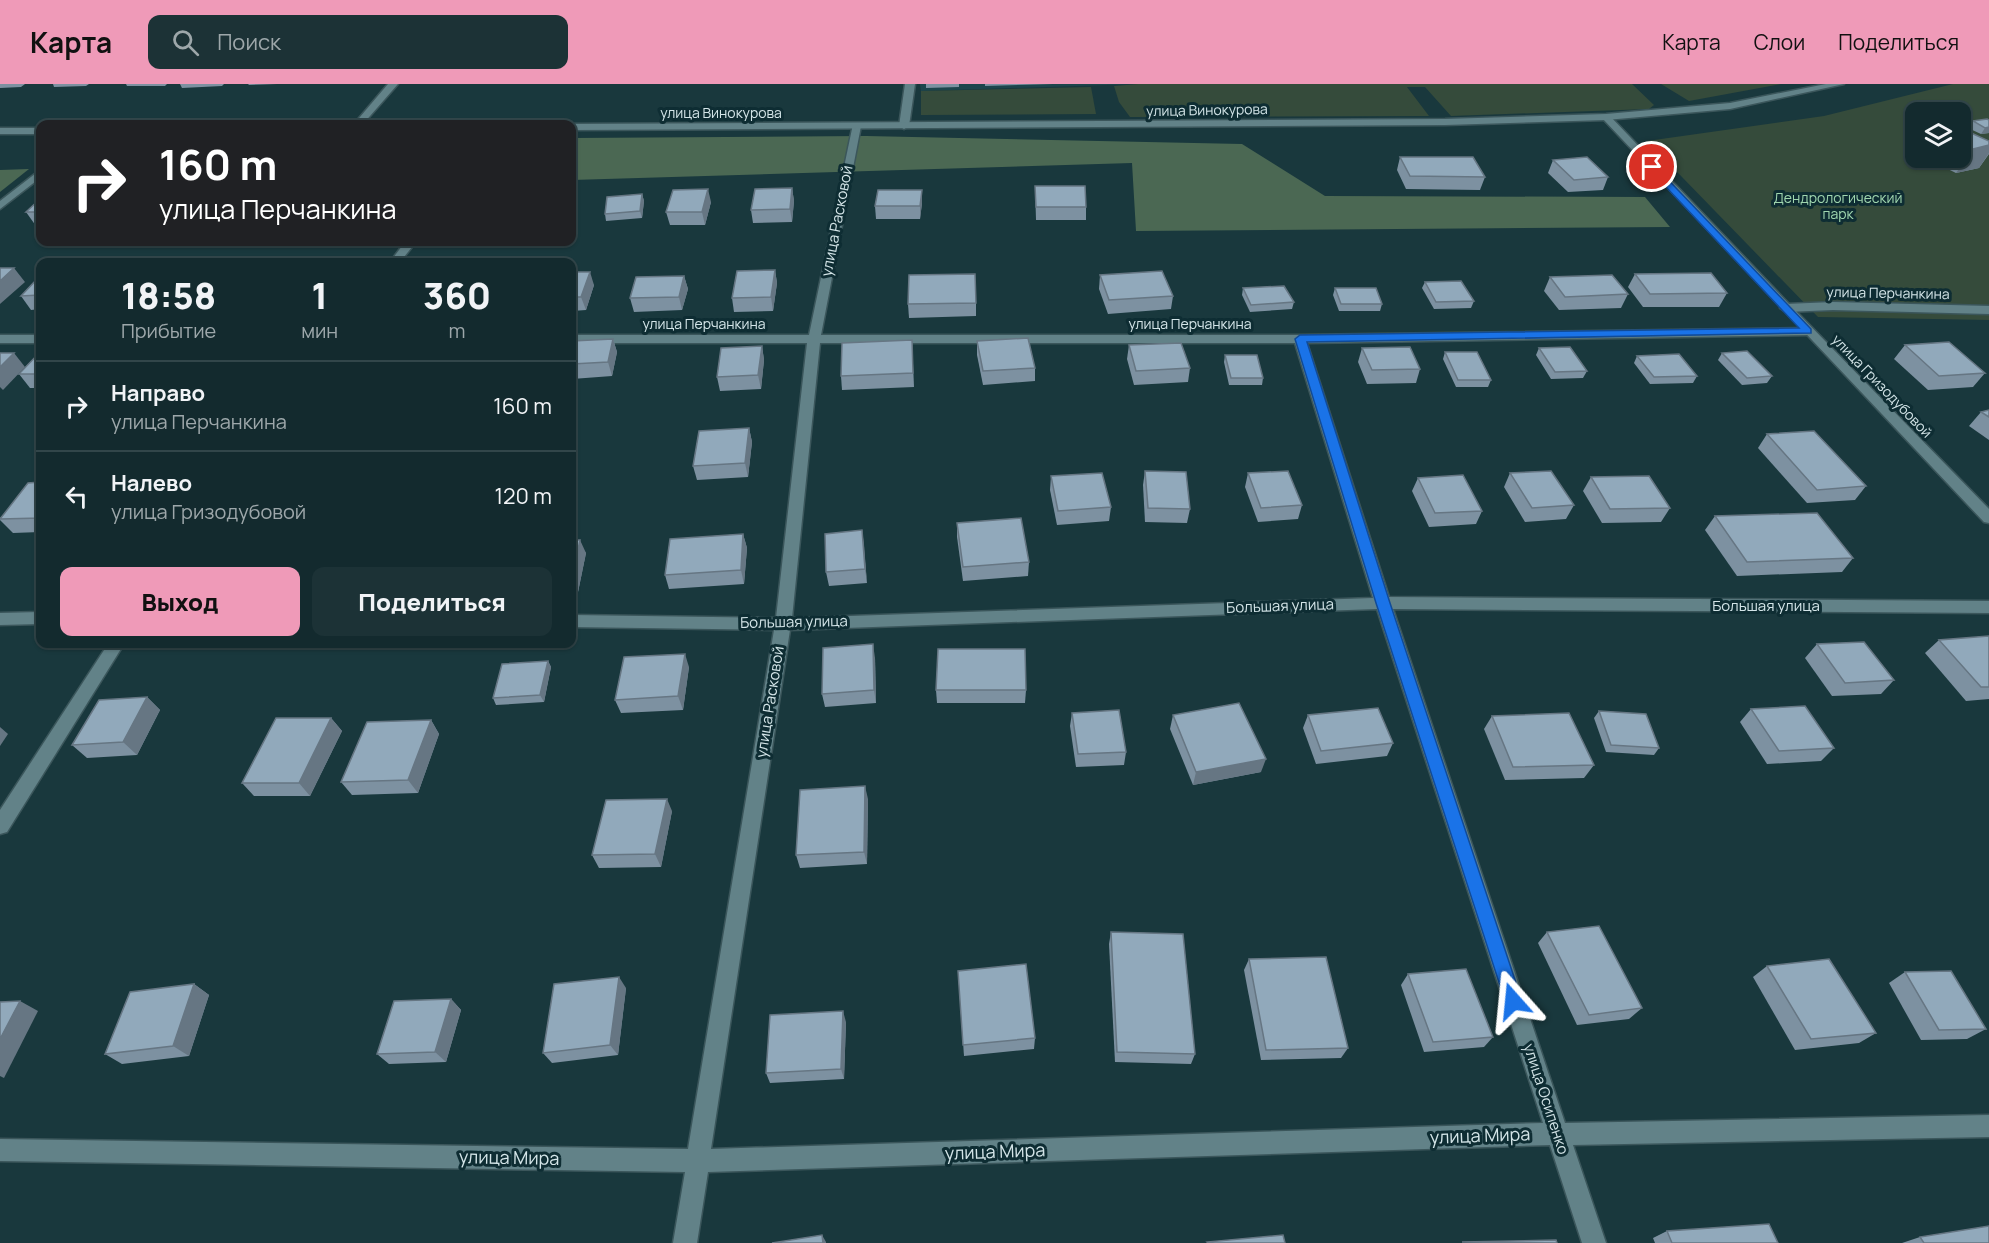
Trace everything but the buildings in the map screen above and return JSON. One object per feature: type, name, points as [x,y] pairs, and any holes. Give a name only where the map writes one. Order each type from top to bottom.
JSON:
[{"type":"street","points":[[362,120],[393,84]]},
{"type":"street","points":[[904,126],[910,84]]},
{"type":"street","name":"улица Винокурова","points":[[576,127],[1421,122],[1606,117],[1730,106],[1839,84]]},
{"type":"street","name":"улица Гризодубовой","points":[[1606,117],[1786,309],[1989,518]]},
{"type":"street","name":"улица Расковой","points":[[685,1243],[783,624],[814,339],[856,126]]},
{"type":"street","points":[[0,131],[36,131]]},
{"type":"street","points":[[0,206],[36,175]]},
{"type":"street","name":"улица Перчанкина","points":[[1786,309],[1833,306],[1989,310]]},
{"type":"street","name":"улица Перчанкина","points":[[576,339],[1300,339],[1808,331]]},
{"type":"street","points":[[0,339],[36,339]]},
{"type":"street","name":"улица Осипенко","points":[[1300,339],[1383,603],[1594,1243]]},
{"type":"street","name":"Большая улица","points":[[576,621],[783,624],[1383,603],[1989,607]]},
{"type":"street","points":[[0,619],[36,618]]},
{"type":"street","points":[[0,826],[113,648]]},
{"type":"street","name":"улица Мира","points":[[0,1150],[697,1161],[1557,1134],[1989,1126]]},
{"type":"shaded area","points":[[920,84],[1138,84],[921,91]]},
{"type":"green space","points":[[1138,84],[1632,84],[1654,105],[1649,109],[1451,116],[1425,87],[1407,87],[1429,116],[1130,117],[1119,102],[1114,86]]},
{"type":"green space","points":[[1661,84],[1781,84],[1689,101]]},
{"type":"green space","name":"Дендрологический парк","points":[[1953,84],[1989,84],[1989,320],[1818,317],[1647,141],[1824,116]]},
{"type":"green space","points":[[1091,87],[1096,114],[921,115],[921,91]]},
{"type":"green space","points":[[866,136],[1242,144],[1325,196],[1645,197],[1670,227],[1136,231],[1132,163],[576,180],[576,138]]},
{"type":"green space","points":[[29,169],[0,192],[0,170]]},
{"type":"route","points":[[1513,1001],[1383,603],[1300,339],[1808,331],[1652,167]]}]
